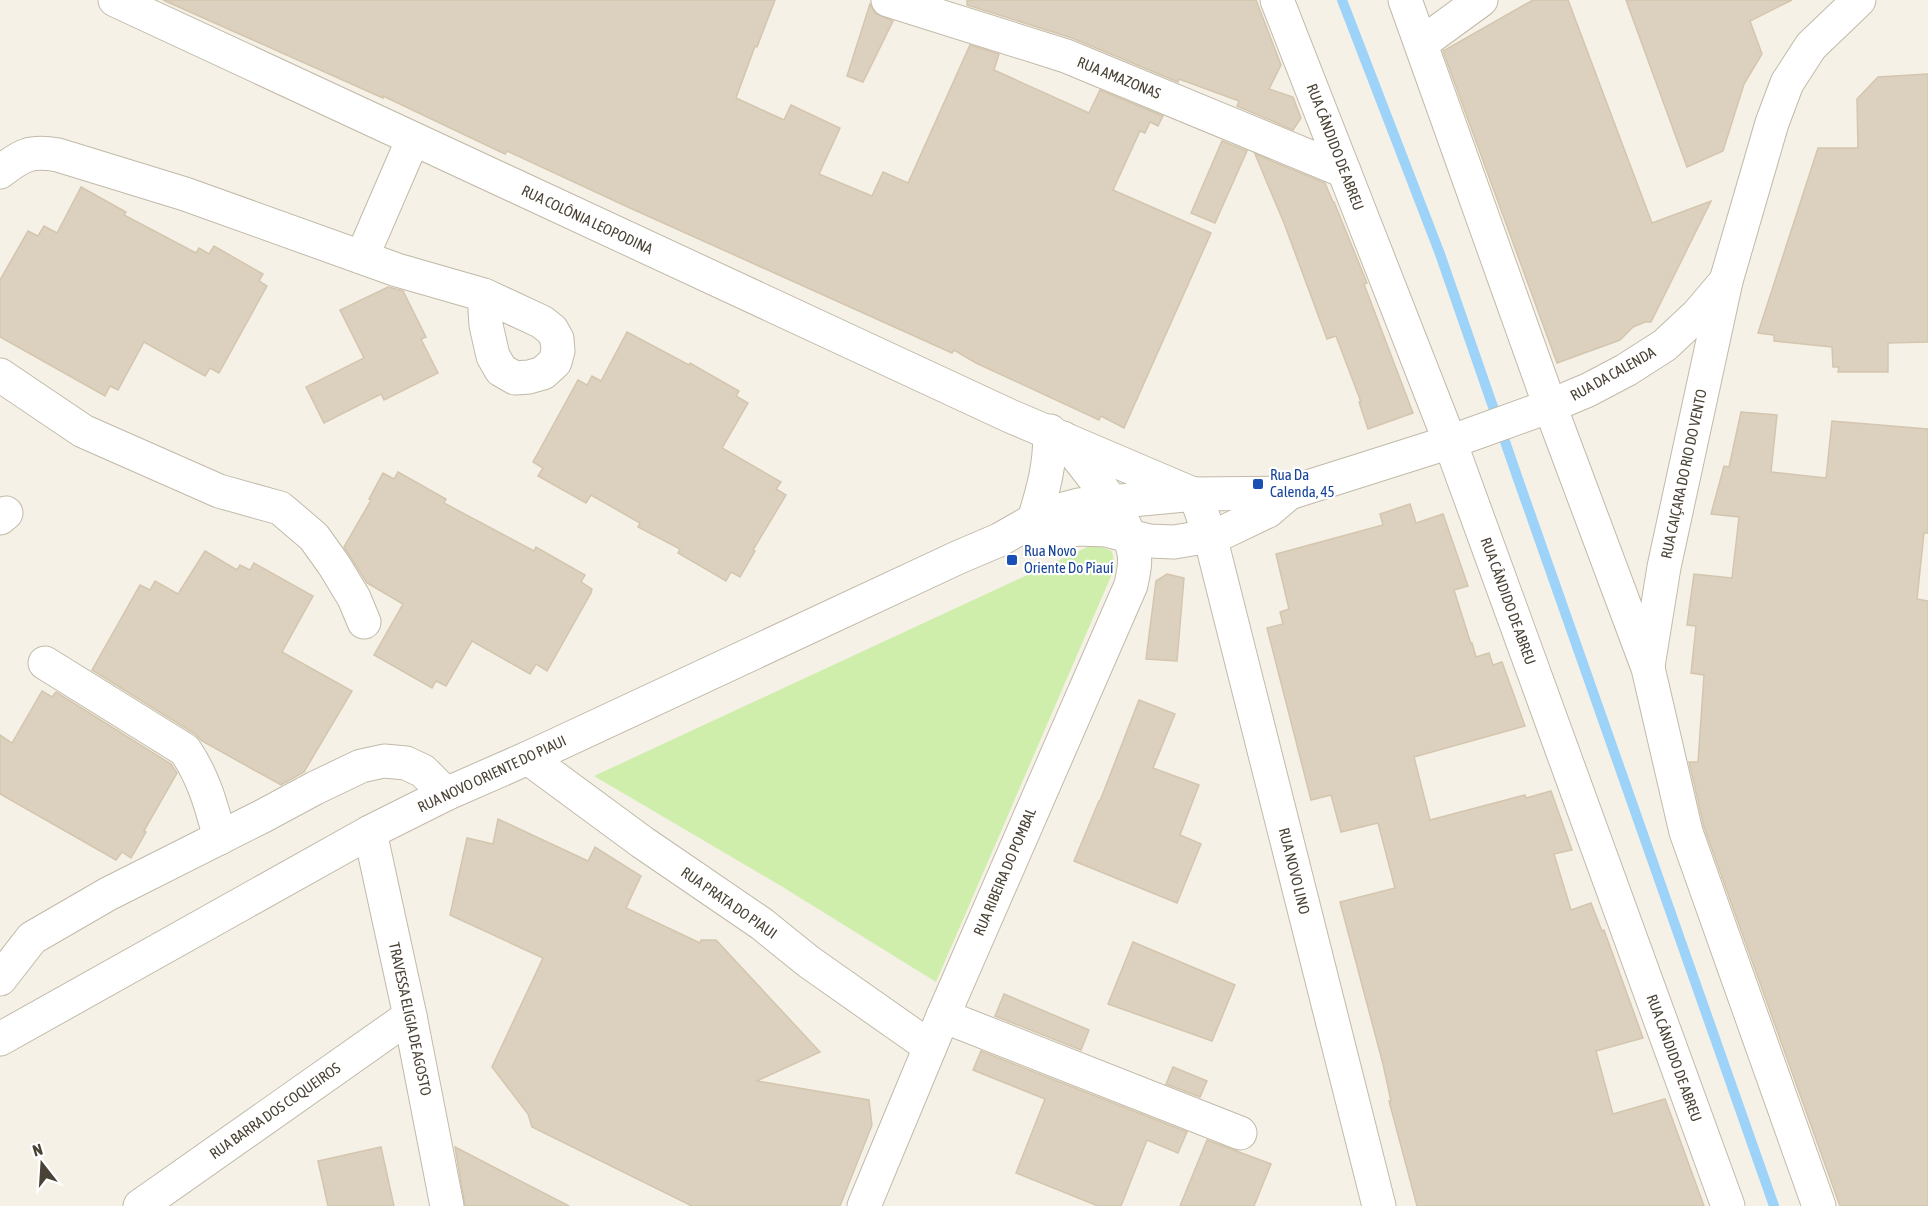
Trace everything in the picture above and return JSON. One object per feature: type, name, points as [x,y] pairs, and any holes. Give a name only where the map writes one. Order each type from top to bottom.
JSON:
[{"type":"street","name":"RUA COLÔNIA LEOPODINA","points":[[115,0],[1010,416],[1195,494]]},
{"type":"street","name":"RUA AMAZONAS","points":[[888,0],[1066,56],[1344,171]]},
{"type":"street","name":"RUA CÂNDIDO DE ABREU","points":[[1277,0],[1344,171],[1458,439],[1728,1206]]},
{"type":"street","points":[[1405,0],[1422,43],[1544,409],[1648,668],[1686,832],[1818,1206]]},
{"type":"street","points":[[1422,43],[1481,0]]},
{"type":"street","name":"RUA DA CALENDA","points":[[1195,494],[1290,493],[1544,409],[1626,370],[1665,345],[1698,314],[1726,281],[1772,123],[1787,83],[1811,46],[1854,4],[1881,0]]},
{"type":"street","points":[[363,257],[413,139]]},
{"type":"street","points":[[0,172],[18,158],[31,153],[42,152],[58,155],[185,194],[397,270],[483,295]]},
{"type":"street","name":"RUA CAIÇARA DO RIO DO VENTO","points":[[1648,668],[1664,567],[1726,281]]},
{"type":"street","points":[[0,375],[83,431],[219,490],[280,508],[314,537],[354,598],[364,622]]},
{"type":"street","points":[[1056,434],[1111,502],[1130,537]]},
{"type":"street","points":[[1034,520],[1047,478],[1056,434]]},
{"type":"street","name":"RUA DA CALENDA","points":[[1210,536],[1224,532],[1268,511],[1290,493]]},
{"type":"street","name":"RUA NOVO ORIENTE DO PIAUI","points":[[0,1039],[370,832],[446,794],[999,540],[1034,520],[1079,505],[1195,494]]},
{"type":"street","name":"RUA NOVO LINO","points":[[1195,494],[1210,536],[1378,1205]]},
{"type":"street","name":"RUA NOVO ORIENTE DO PIAUI","points":[[999,540],[1079,529],[1106,530],[1149,541],[1174,542],[1210,536]]},
{"type":"street","name":"RUA RIBEIRA DO POMBAL","points":[[864,1206],[943,1016],[1131,585],[1134,555],[1130,537]]},
{"type":"street","points":[[45,663],[185,750],[206,786],[220,838]]},
{"type":"street","name":"RUA PRATA DO PIAUI","points":[[528,758],[642,842],[762,924],[809,962],[930,1047]]},
{"type":"street","points":[[0,979],[32,938],[108,894],[361,766],[384,761],[406,763],[423,771],[446,794]]},
{"type":"street","name":"TRAVESSA ELIGIA DE AGOSTO","points":[[370,832],[410,1016],[447,1206]]},
{"type":"street","name":"RUA BARRA DOS COQUEIROS","points":[[140,1206],[410,1016]]},
{"type":"street","points":[[943,1016],[1240,1133]]},
{"type":"green space","points":[[1094,544],[1112,551],[1115,567],[936,982],[781,886],[594,776]]},
{"type":"building","points":[[163,0],[775,0],[736,98],[784,120],[791,105],[840,128],[819,174],[872,196],[883,172],[908,183],[970,45],[999,54],[994,70],[1089,113],[1100,90],[1163,116],[1158,126],[1150,122],[1145,133],[1140,131],[1113,190],[1211,233],[1124,428],[1101,416],[1099,420],[976,363],[954,350],[952,353],[507,151],[505,154],[383,96],[383,98]]},
{"type":"building","points":[[967,0],[1256,0],[1281,65],[1269,89],[1293,97],[1301,118],[1293,130],[1237,106],[1239,101],[1179,79],[1178,82],[1072,38],[967,5]]},
{"type":"building","points":[[1533,0],[1568,0],[1652,223],[1711,201],[1651,322],[1633,327],[1620,340],[1557,363],[1443,51]]},
{"type":"building","points":[[1626,0],[1792,0],[1750,21],[1762,54],[1744,84],[1723,151],[1687,167]]},
{"type":"building","points":[[870,4],[875,13],[893,21],[863,82],[847,76]]},
{"type":"building","points":[[1928,74],[1928,342],[1888,343],[1888,372],[1838,372],[1839,367],[1833,367],[1832,347],[1774,341],[1774,335],[1758,333],[1818,148],[1858,148],[1857,99],[1878,77]]},
{"type":"building","points":[[1222,141],[1247,151],[1215,223],[1191,213]]},
{"type":"building","points":[[1255,154],[1325,183],[1367,283],[1364,284],[1413,413],[1368,429],[1359,402],[1361,402],[1336,336],[1327,339],[1284,223]]},
{"type":"building","points":[[81,187],[126,212],[124,215],[196,253],[199,248],[209,254],[214,246],[263,274],[259,281],[267,286],[219,373],[210,368],[205,376],[144,342],[118,390],[110,386],[105,396],[0,337],[0,280],[28,231],[38,236],[44,226],[57,233]]},
{"type":"building","points":[[388,287],[403,291],[426,337],[421,339],[438,373],[384,400],[381,394],[324,423],[306,387],[364,358],[340,310]]},
{"type":"building","points":[[627,332],[689,365],[690,363],[739,391],[736,396],[748,403],[722,448],[781,482],[776,489],[786,495],[753,550],[755,551],[740,577],[731,572],[726,581],[678,553],[680,549],[638,527],[640,523],[591,495],[586,503],[538,476],[543,468],[533,462],[578,380],[587,385],[592,376],[601,381]]},
{"type":"building","points":[[1741,412],[1777,415],[1771,472],[1826,478],[1832,421],[1928,429],[1928,533],[1924,533],[1917,599],[1928,601],[1928,1206],[1840,1206],[1704,827],[1689,762],[1698,762],[1704,675],[1691,673],[1696,626],[1687,625],[1694,574],[1732,578],[1739,517],[1711,514],[1724,466],[1729,467]]},
{"type":"building","points":[[398,472],[446,499],[444,503],[534,551],[536,547],[585,575],[581,582],[592,589],[591,593],[547,671],[536,664],[530,674],[472,641],[446,686],[436,681],[432,688],[374,655],[403,604],[367,583],[344,547],[371,500],[369,499],[383,473],[394,479]]},
{"type":"building","points":[[1410,504],[1416,523],[1443,514],[1468,586],[1454,590],[1476,657],[1489,653],[1493,665],[1502,662],[1525,726],[1414,757],[1430,820],[1525,795],[1526,798],[1551,791],[1572,850],[1554,854],[1571,910],[1591,903],[1602,931],[1604,930],[1643,1038],[1596,1051],[1613,1114],[1665,1099],[1704,1206],[1417,1206],[1389,1101],[1391,1101],[1383,1064],[1340,902],[1395,888],[1378,823],[1341,832],[1331,795],[1311,800],[1267,628],[1283,624],[1280,612],[1289,609],[1276,554],[1383,525],[1380,514]]},
{"type":"building","points":[[205,551],[237,570],[240,565],[250,570],[254,563],[313,596],[282,652],[352,691],[304,772],[281,785],[202,741],[195,734],[92,670],[140,585],[150,590],[155,581],[178,594]]},
{"type":"building","points":[[1167,574],[1184,578],[1177,661],[1146,659],[1156,581]]},
{"type":"building","points":[[42,691],[52,697],[56,692],[171,764],[177,773],[131,858],[122,852],[116,860],[0,794],[0,735],[12,743]]},
{"type":"building","points":[[1139,700],[1175,714],[1153,768],[1199,785],[1180,835],[1201,844],[1177,903],[1074,861]]},
{"type":"building","points":[[498,819],[588,861],[595,847],[641,876],[626,908],[700,943],[701,940],[716,940],[820,1052],[757,1081],[869,1100],[872,1125],[840,1206],[692,1206],[532,1127],[528,1114],[492,1067],[543,958],[450,915],[467,838],[493,844]]},
{"type":"building","points":[[1133,942],[1235,985],[1212,1041],[1108,1004]]},
{"type":"building","points":[[1004,994],[1089,1030],[1081,1050],[995,1016]]},
{"type":"building","points":[[981,1051],[1187,1132],[1178,1153],[1147,1140],[1121,1206],[1098,1206],[1016,1173],[1045,1099],[973,1070]]},
{"type":"building","points":[[1173,1067],[1207,1081],[1200,1097],[1166,1084]]},
{"type":"building","points":[[1207,1140],[1271,1164],[1254,1206],[1180,1206]]},
{"type":"building","points":[[381,1147],[394,1206],[328,1206],[318,1161]]},
{"type":"building","points":[[455,1147],[507,1174],[569,1206],[465,1206]]},
{"type":"waterway","points":[[1342,0],[1440,254],[1774,1206]]},
{"type":"place","name":"Rua Da Calenda, 45","points":[[1258,484]]},
{"type":"place","name":"Rua Novo Oriente Do Piauí","points":[[1012,560]]}]
